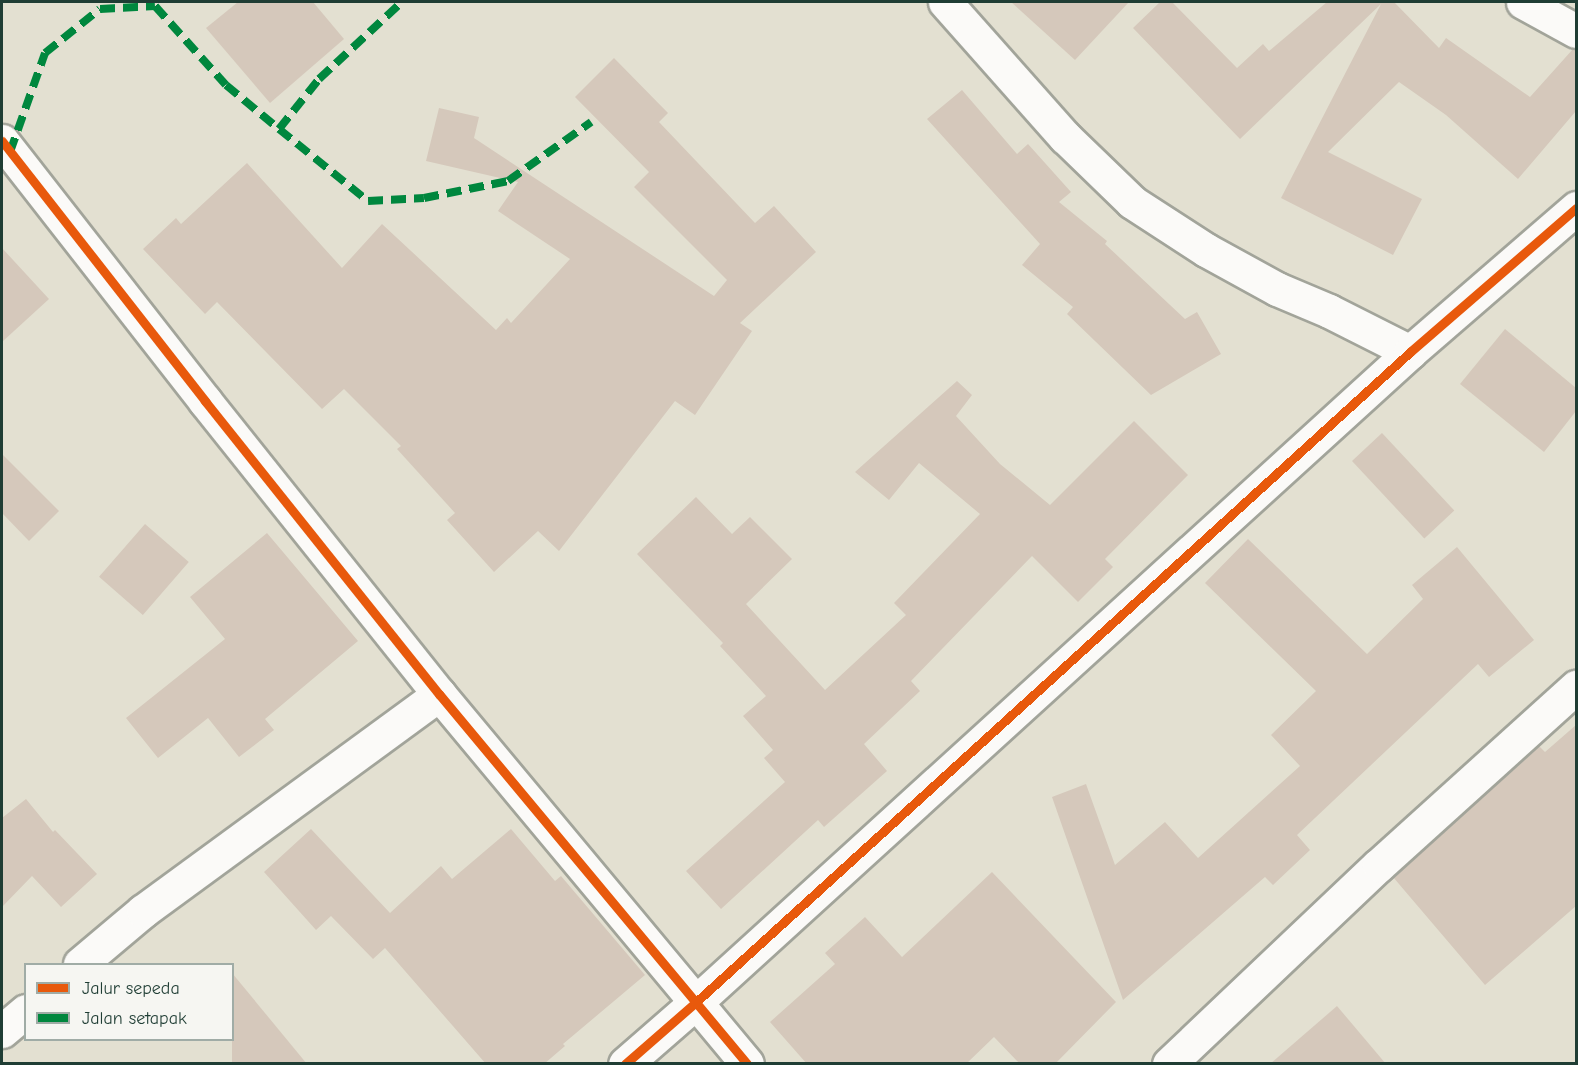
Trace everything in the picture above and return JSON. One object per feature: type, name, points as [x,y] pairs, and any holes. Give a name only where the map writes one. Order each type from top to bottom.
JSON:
[{"type":"street","points":[[945,2],[1065,137],[1132,202],[1206,250],[1277,290],[1329,311],[1410,352]]},
{"type":"street","points":[[1523,2],[1576,31]]},
{"type":"street","points":[[4,151],[439,694],[747,1064]]},
{"type":"street","points":[[625,1064],[1410,352],[1576,208]]},
{"type":"street","points":[[1169,1064],[1378,864],[1576,687]]},
{"type":"street","points":[[81,963],[143,911],[439,694]]},
{"type":"street","points":[[2,1031],[24,1013]]},
{"type":"building","points":[[238,2],[313,2],[344,39],[270,103],[206,28]]},
{"type":"building","points":[[1011,2],[1129,2],[1075,60]]},
{"type":"building","points":[[1160,2],[1172,2],[1237,68],[1263,44],[1269,51],[1327,2],[1394,2],[1439,48],[1446,38],[1530,97],[1573,49],[1576,50],[1576,111],[1518,179],[1446,115],[1399,82],[1328,152],[1422,199],[1393,255],[1281,198],[1381,4],[1240,139],[1133,28]]},
{"type":"building","points":[[614,58],[668,113],[659,122],[755,223],[774,206],[816,252],[740,323],[752,331],[695,415],[675,401],[559,551],[538,531],[494,572],[447,520],[455,513],[397,449],[401,446],[344,389],[322,409],[217,302],[205,314],[143,249],[176,218],[181,224],[247,163],[342,268],[382,224],[496,330],[507,318],[511,323],[570,259],[498,211],[518,182],[426,161],[439,108],[479,117],[474,138],[714,296],[727,280],[634,187],[649,172],[575,97]]},
{"type":"building","points":[[962,90],[1017,154],[1028,144],[1071,192],[1059,202],[1107,241],[1105,244],[1185,319],[1197,312],[1221,354],[1151,395],[1067,314],[1073,307],[1022,265],[1040,244],[927,119]]},
{"type":"building","points":[[2,248],[49,299],[2,342]]},
{"type":"building","points":[[1505,329],[1576,388],[1576,411],[1544,452],[1460,384]]},
{"type":"building","points":[[957,381],[972,395],[956,416],[1000,464],[1050,505],[1134,421],[1188,475],[1105,559],[1113,567],[1078,602],[1032,556],[911,681],[920,691],[864,744],[887,771],[824,827],[818,820],[721,909],[686,871],[785,782],[764,758],[773,750],[743,716],[766,696],[720,646],[723,643],[637,554],[696,497],[732,534],[750,517],[792,559],[746,604],[825,690],[906,615],[894,603],[980,514],[919,463],[889,500],[855,472]]},
{"type":"building","points":[[1382,433],[1454,511],[1424,538],[1352,461]]},
{"type":"building","points":[[2,454],[59,511],[29,541],[2,513]]},
{"type":"building","points":[[145,524],[189,562],[143,615],[99,577]]},
{"type":"building","points":[[267,533],[358,641],[265,719],[274,730],[239,757],[208,718],[158,758],[126,718],[225,639],[190,597]]},
{"type":"building","points":[[1248,539],[1367,654],[1423,599],[1412,585],[1457,547],[1534,640],[1489,677],[1478,664],[1297,835],[1310,850],[1273,885],[1265,877],[1123,1000],[1052,797],[1086,784],[1115,865],[1165,822],[1198,858],[1300,766],[1271,735],[1316,691],[1205,583]]},
{"type":"building","points":[[1576,725],[1576,906],[1485,985],[1393,877],[1539,746],[1545,752]]},
{"type":"building","points":[[26,799],[53,832],[55,830],[97,874],[61,907],[32,876],[2,907],[2,818]]},
{"type":"building","points":[[311,829],[390,913],[441,866],[452,879],[511,829],[555,881],[561,876],[645,975],[563,1044],[565,1046],[544,1064],[486,1064],[385,948],[373,959],[331,916],[316,930],[264,872]]},
{"type":"building","points":[[992,872],[1116,1002],[1055,1064],[1020,1064],[994,1037],[966,1064],[807,1064],[770,1022],[835,964],[825,953],[865,917],[902,957]]},
{"type":"building","points":[[234,975],[307,1064],[232,1064],[232,1041],[234,1041]]},
{"type":"building","points":[[1337,1006],[1386,1064],[1270,1064]]},
{"type":"marked path","points":[[10,152],[45,53],[100,9],[155,6],[226,85],[279,129],[319,79],[402,2]]},
{"type":"marked path","points":[[279,129],[368,201],[424,198],[508,181],[591,122]]},
{"type":"cycle path","points":[[2,141],[205,401],[439,694],[747,1064]]},
{"type":"cycle path","points":[[625,1064],[1410,352],[1576,208]]}]
